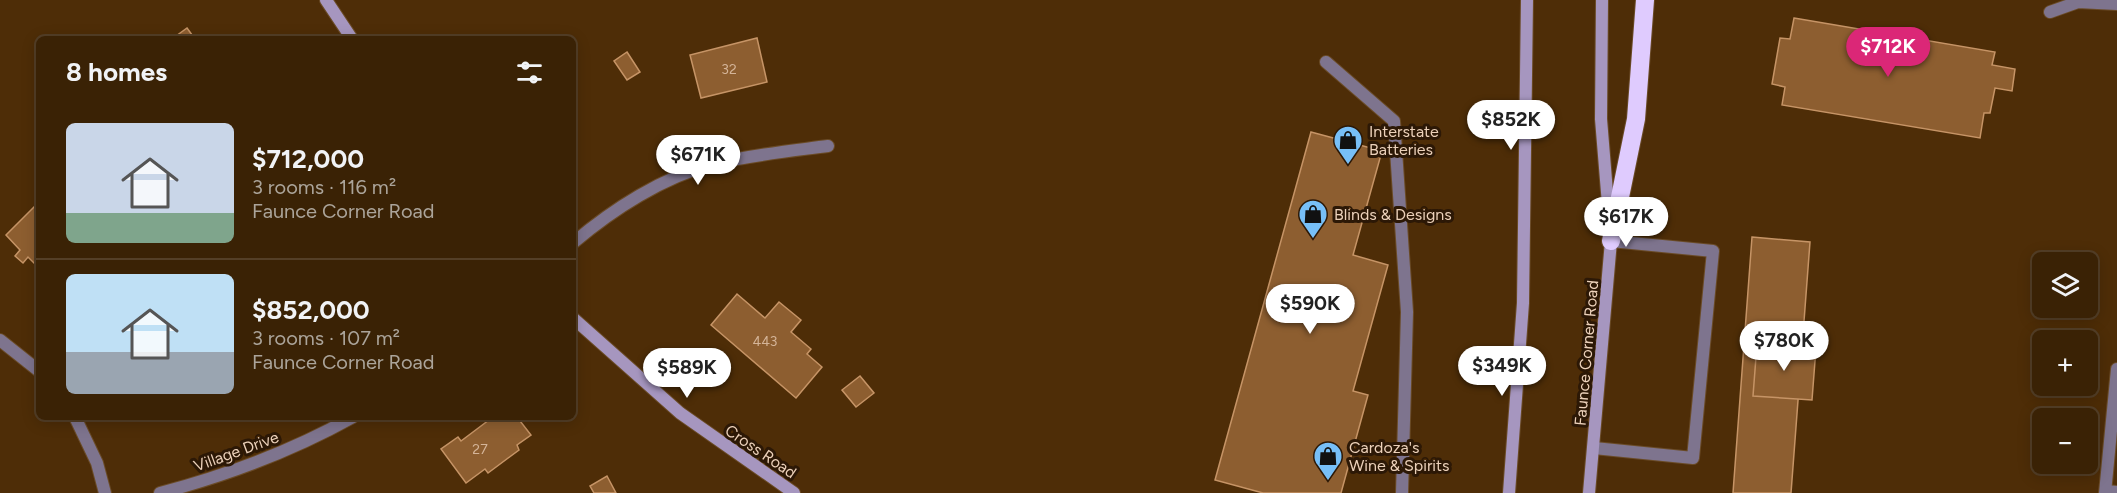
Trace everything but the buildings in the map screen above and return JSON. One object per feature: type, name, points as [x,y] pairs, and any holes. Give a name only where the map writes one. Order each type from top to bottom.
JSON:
[{"type":"highway","points":[[1611,241],[1636,119],[1646,0]]},
{"type":"main road","points":[[326,0],[350,36]]},
{"type":"main road","points":[[1509,493],[1523,303],[1527,0]]},
{"type":"main road","name":"Faunce Corner Road","points":[[1589,493],[1611,241],[1601,119],[1602,0]]},
{"type":"main road","name":"Cross Road","points":[[576,321],[680,413],[794,493]]},
{"type":"street","points":[[2050,12],[2078,2],[2117,4]]},
{"type":"street","points":[[1326,62],[1394,121],[1407,312],[1402,493]]},
{"type":"street","points":[[576,241],[612,213],[643,194],[686,174],[711,165],[750,156],[828,146]]},
{"type":"street","points":[[1594,448],[1693,458],[1713,251],[1611,241]]},
{"type":"street","points":[[0,339],[36,369]]},
{"type":"street","points":[[2109,492],[2117,369]]},
{"type":"street","points":[[76,420],[97,463],[105,493]]},
{"type":"street","name":"Village Drive","points":[[160,493],[254,464],[347,420]]},
{"type":"place","name":"Interstate Batteries","points":[[1348,166]]},
{"type":"place","name":"Blinds & Designs","points":[[1313,240]]},
{"type":"place","name":"Cardoza's Wine & Spirits","points":[[1328,482]]}]
